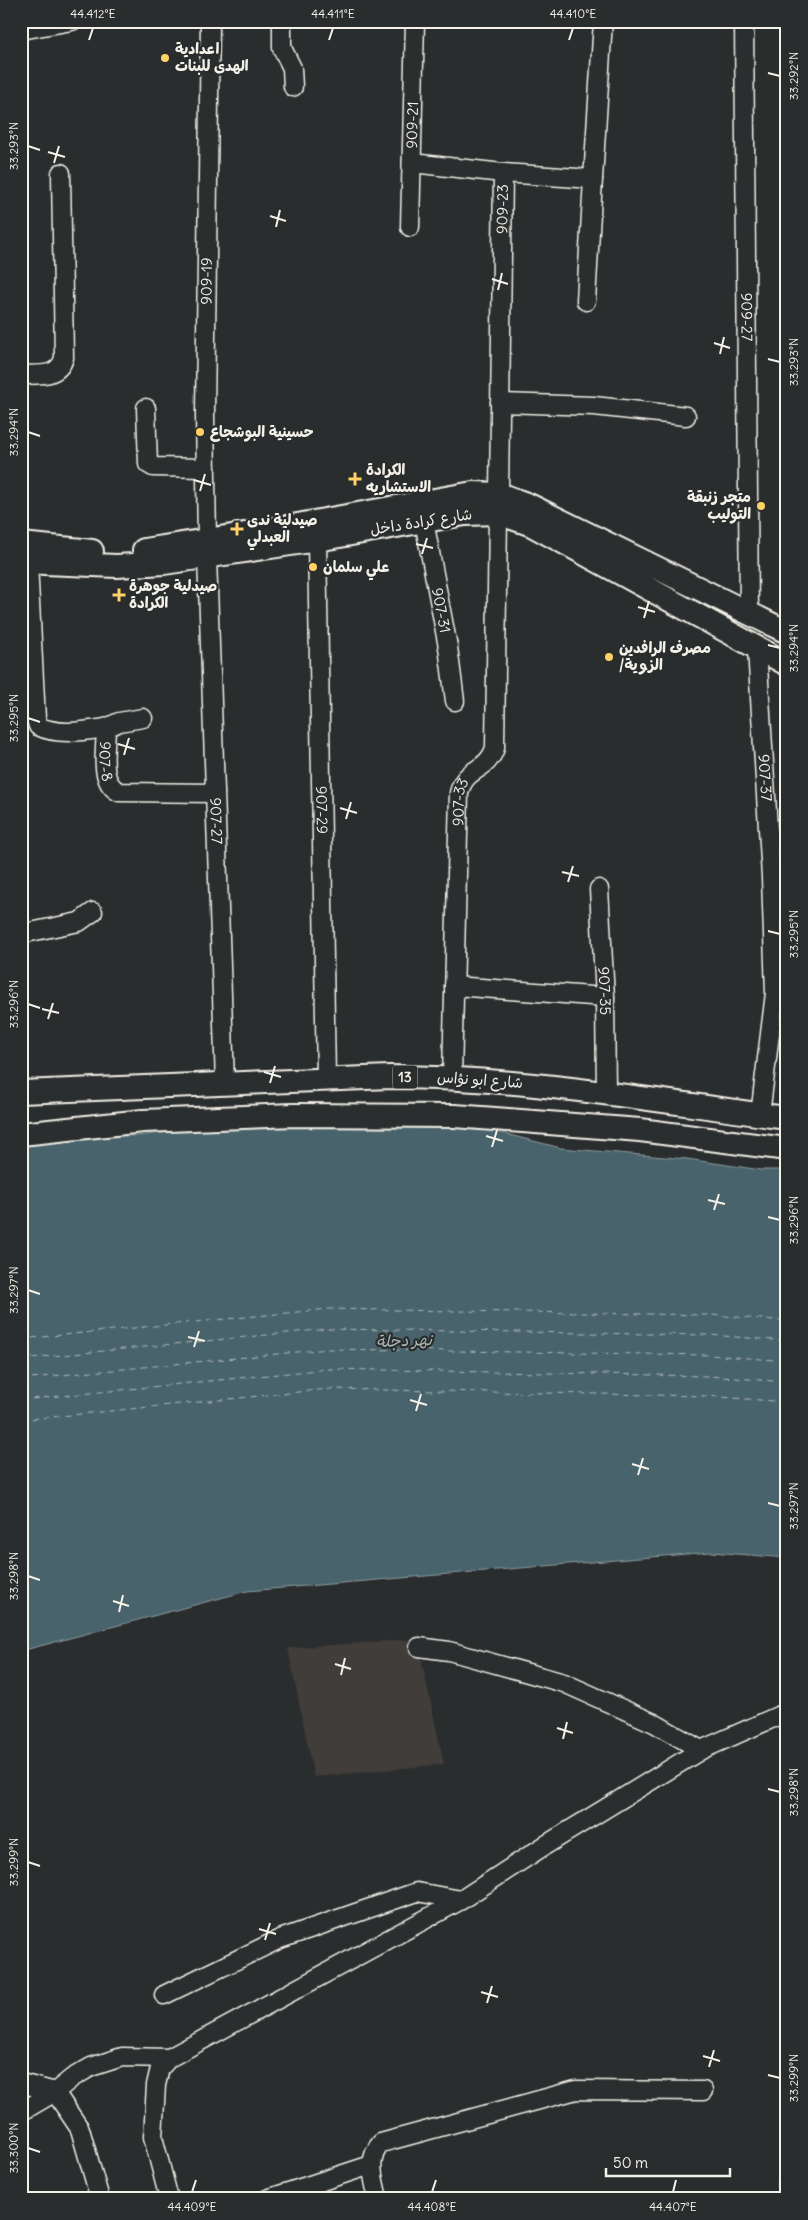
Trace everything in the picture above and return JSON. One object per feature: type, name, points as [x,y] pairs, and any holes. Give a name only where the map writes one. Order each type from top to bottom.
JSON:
[{"type":"main road","name":"شارع كرادة داخل","points":[[24,556],[117,566],[207,549],[466,494],[498,504],[532,525],[787,664]]},
{"type":"main road","name":"شارع كرادة داخل","points":[[207,549],[317,540],[466,514],[498,504],[528,505],[787,632]]},
{"type":"main road","name":"شارع ابو نؤاس","points":[[21,1092],[326,1079],[452,1077],[527,1083],[787,1118]]},
{"type":"main road","points":[[21,1134],[143,1121],[293,1114],[455,1116],[640,1130],[787,1149]]},
{"type":"street","points":[[21,30],[72,21]]},
{"type":"street","name":"909-19","points":[[207,549],[210,21]]},
{"type":"street","points":[[282,21],[282,48],[292,68],[293,87]]},
{"type":"street","name":"909-21","points":[[410,227],[415,21]]},
{"type":"street","points":[[586,301],[604,21]]},
{"type":"street","name":"909-27","points":[[744,21],[749,614]]},
{"type":"street","points":[[412,163],[503,173]]},
{"type":"street","points":[[21,375],[52,374],[61,368],[64,358],[61,173]]},
{"type":"street","name":"909-23","points":[[498,504],[503,173],[593,179]]},
{"type":"street","points":[[500,403],[594,406],[686,416]]},
{"type":"street","points":[[146,408],[148,464],[153,467],[206,468]]},
{"type":"street","name":"907-33","points":[[452,1077],[459,793],[464,778],[488,762],[494,748],[498,504]]},
{"type":"street","name":"907-31","points":[[424,521],[448,647],[455,701]]},
{"type":"street","name":"907-29","points":[[317,540],[326,1079]]},
{"type":"street","name":"907-27","points":[[207,549],[225,1083]]},
{"type":"street","points":[[24,556],[38,726],[46,730],[65,731],[106,728]]},
{"type":"street","name":"907-37","points":[[757,649],[771,877],[775,993],[760,1115]]},
{"type":"street","name":"907-8","points":[[143,718],[119,722],[106,728],[106,778],[112,788],[119,792],[215,793]]},
{"type":"street","name":"907-35","points":[[599,890],[605,997],[606,1093]]},
{"type":"street","points":[[21,934],[79,922],[93,912]]},
{"type":"street","points":[[454,986],[605,997]]},
{"type":"street","points":[[419,1647],[449,1651],[564,1684],[654,1723],[702,1750]]},
{"type":"street","points":[[169,2199],[153,2136],[156,2085],[160,2068],[169,2058],[461,1900],[544,1846],[702,1750],[787,1712]]},
{"type":"street","points":[[164,1995],[280,1939],[417,1892],[461,1900]]},
{"type":"street","points":[[21,2112],[55,2092],[72,2078],[91,2067],[122,2057],[169,2058]]},
{"type":"street","points":[[21,2083],[55,2092],[80,2129],[100,2199]]},
{"type":"street","points":[[378,2199],[371,2165],[374,2151],[381,2143],[576,2090],[703,2091]]},
{"type":"street","points":[[267,2199],[371,2165]]},
{"type":"shaded area","points":[[417,1639],[444,1764],[314,1777],[288,1648]]},
{"type":"water","name":"نهر دجلة","points":[[242,1123],[478,1127],[561,1148],[687,1159],[761,1170],[787,1170],[787,1558],[711,1552],[247,1591],[21,1651],[21,1135],[137,1136]]},
{"type":"ferry route","points":[[21,1339],[328,1309],[711,1315],[787,1321]]},
{"type":"ferry route","points":[[21,1359],[328,1329],[710,1335],[787,1341]]},
{"type":"ferry route","points":[[21,1379],[328,1349],[709,1355],[787,1361]]},
{"type":"ferry route","points":[[21,1400],[328,1369],[708,1376],[787,1382]]},
{"type":"ferry route","points":[[21,1420],[328,1389],[707,1396],[787,1402]]},
{"type":"place","name":"اعدادية الهدى للبنات","points":[[165,58]]},
{"type":"place","name":"حسينية البوشجاع","points":[[200,432]]},
{"type":"place","name":"الكرادة الاستشاريه","points":[[355,479]]},
{"type":"place","name":"متجر زنبقة التوليب","points":[[761,506]]},
{"type":"place","name":"صيدلية ندى العبدلي","points":[[237,529]]},
{"type":"place","name":"علي سلمان","points":[[313,567]]},
{"type":"place","name":"صيدلية جوهرة الكرادة","points":[[119,595]]},
{"type":"place","name":"مصرف الرافدين /الزوية","points":[[609,657]]}]
